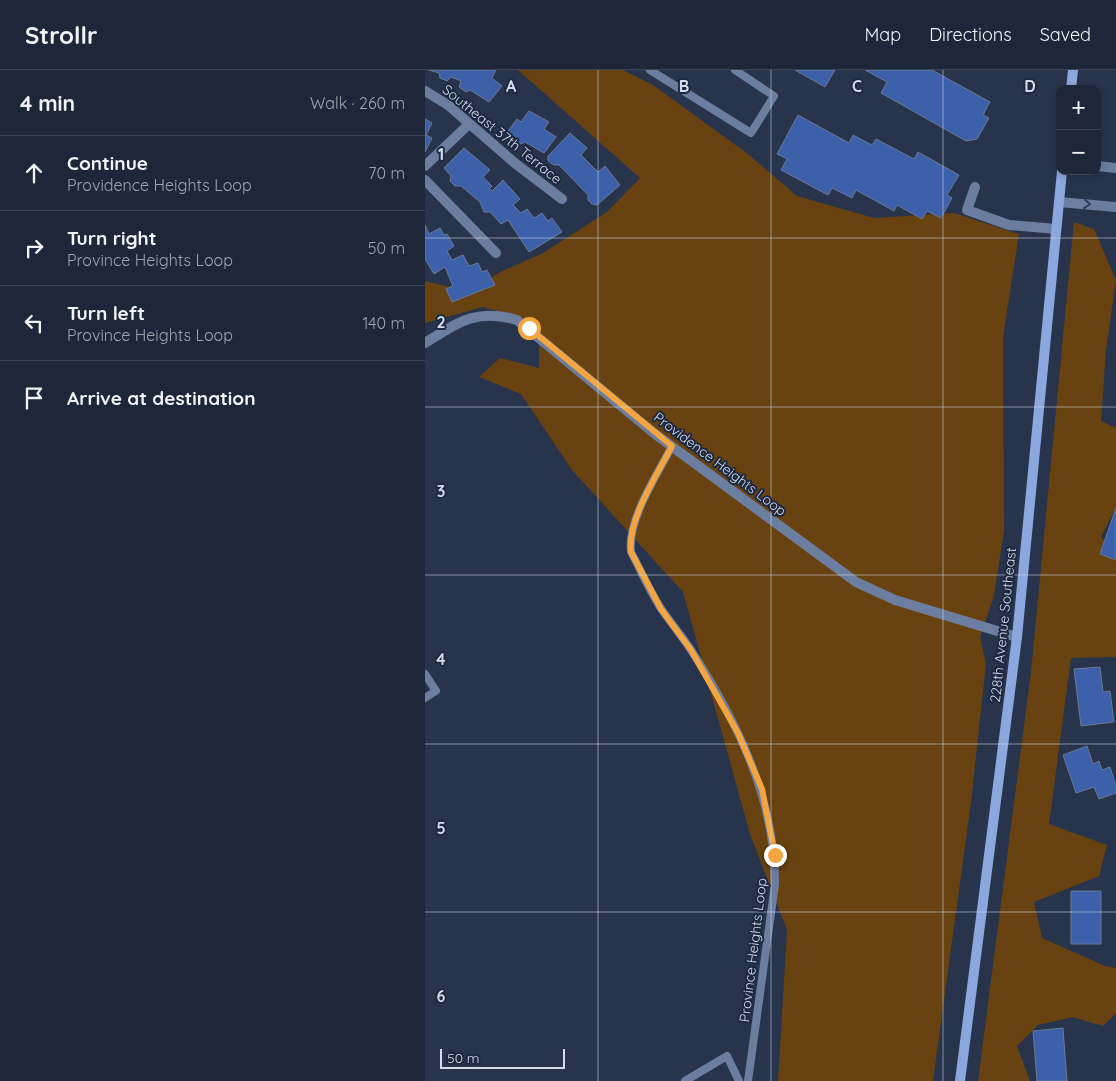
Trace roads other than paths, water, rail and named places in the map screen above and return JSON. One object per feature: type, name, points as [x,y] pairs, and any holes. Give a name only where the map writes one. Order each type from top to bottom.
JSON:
[{"type":"main road","points":[[1071,85],[1073,70]]},
{"type":"main road","name":"228th Avenue Southeast","points":[[960,1081],[1017,637],[1061,175]]},
{"type":"street","name":"Southeast 37th Terrace","points":[[425,91],[448,105],[516,164],[562,199]]},
{"type":"street","points":[[425,166],[469,124]]},
{"type":"street","points":[[1101,166],[1116,168]]},
{"type":"street","points":[[425,180],[496,253]]},
{"type":"street","points":[[975,187],[967,210],[1009,225],[1056,229]]},
{"type":"street","points":[[1059,202],[1116,207]]},
{"type":"street","name":"Providence Heights Loop","points":[[425,343],[477,315],[490,314],[517,320],[672,446],[857,582],[895,600],[1017,637]]},
{"type":"lane","points":[[650,70],[751,134],[774,96],[735,70]]},
{"type":"lane","name":"Province Heights Loop","points":[[672,446],[636,517],[630,543],[631,552],[661,609],[691,650],[738,733],[762,789],[775,855],[775,884],[749,1081]]},
{"type":"lane","points":[[425,674],[436,691],[425,698]]},
{"type":"lane","points":[[685,1081],[727,1056],[739,1081]]}]
